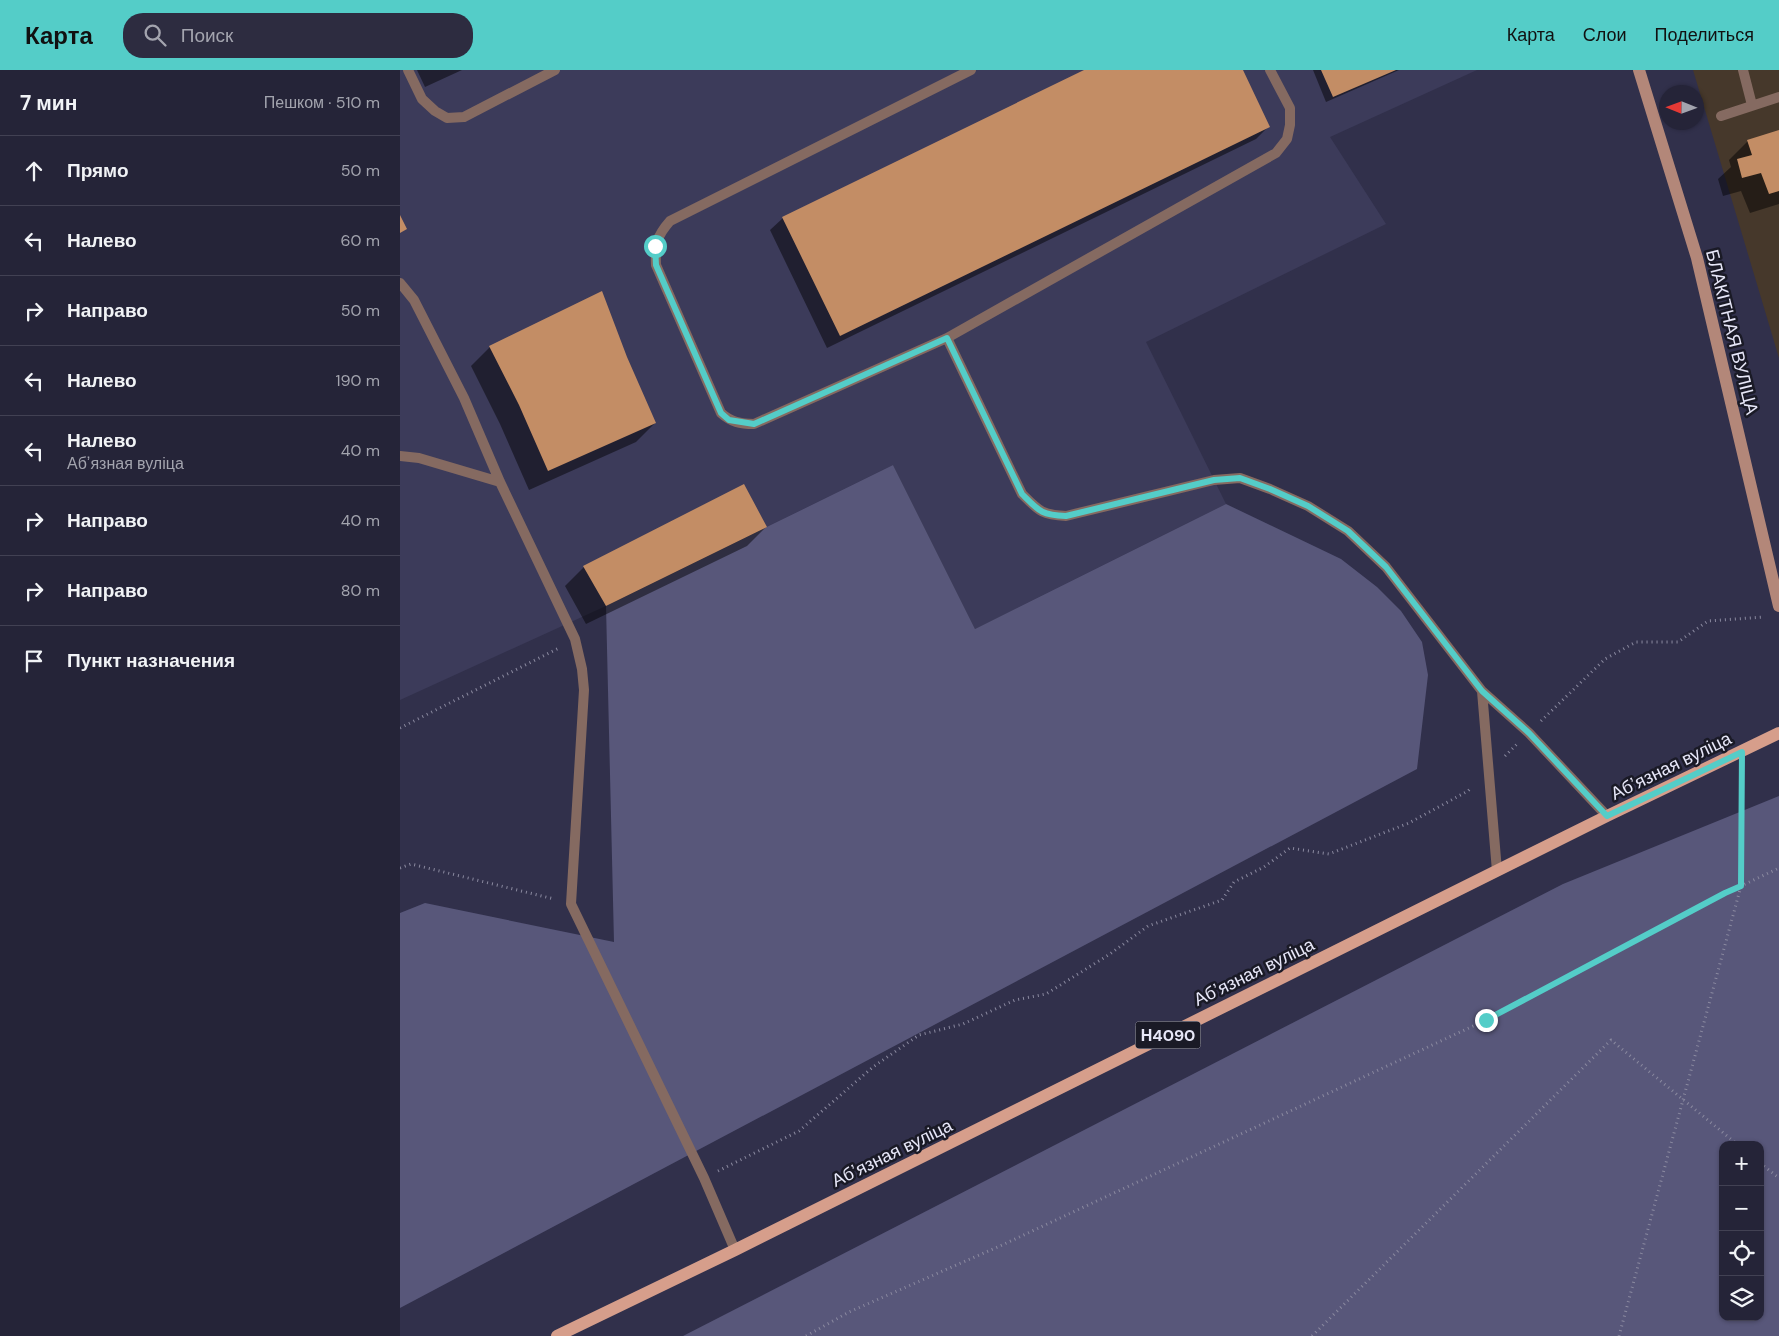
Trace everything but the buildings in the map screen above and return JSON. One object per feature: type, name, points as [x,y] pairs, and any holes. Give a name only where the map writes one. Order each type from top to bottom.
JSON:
[{"type":"main road","name":"Абʼязная вуліца","points":[[557,1336],[735,1250],[1607,816],[1779,733]]},
{"type":"street","name":"БЛАКІТНАЯ ВУЛІЦА","points":[[1639,70],[1697,258],[1779,606]]},
{"type":"lane","points":[[408,70],[422,99],[435,112],[447,118],[464,117],[555,70]]},
{"type":"lane","points":[[972,70],[670,221],[660,232],[655,246],[656,265],[721,413],[729,420],[754,424],[947,338],[1276,153],[1287,139],[1290,125],[1290,108],[1270,70]]},
{"type":"lane","points":[[1743,70],[1752,105]]},
{"type":"lane","points":[[1721,116],[1779,96]]},
{"type":"lane","points":[[400,283],[414,300],[451,371],[500,482],[575,639],[582,669],[584,690],[571,904],[704,1178],[735,1250]]},
{"type":"lane","points":[[947,338],[1022,494],[1036,508],[1049,515],[1066,516],[1214,480],[1240,478],[1308,506],[1348,531],[1386,567],[1482,691],[1529,733],[1607,816]]},
{"type":"lane","points":[[400,456],[419,458],[500,482]]},
{"type":"lane","points":[[1482,691],[1497,871]]},
{"type":"path","points":[[704,1178],[799,1131],[873,1067],[919,1035],[963,1024],[1015,1000],[1046,994],[1110,954],[1148,926],[1222,900],[1234,882],[1264,867],[1290,848],[1329,854],[1409,823],[1468,791],[1605,659],[1636,642],[1678,642],[1708,621],[1770,617]]},
{"type":"path","points":[[400,728],[575,639]]},
{"type":"path","points":[[1619,1336],[1741,886],[1742,752]]},
{"type":"path","points":[[400,868],[410,864],[571,904]]},
{"type":"path","points":[[806,1336],[849,1312],[1000,1246],[1486,1020],[1716,897],[1779,868]]},
{"type":"path","points":[[1312,1336],[1611,1040],[1733,1141]]},
{"type":"path","points":[[1764,1165],[1779,1178]]},
{"type":"shaded area","points":[[400,70],[1477,70],[1330,137],[1386,224],[1146,342],[1226,504],[975,629],[893,465],[606,606],[400,700]]},
{"type":"shaded area","points":[[1693,70],[1779,70],[1779,358],[1704,107],[1704,85],[1697,85]]},
{"type":"shaded area","points":[[893,465],[975,629],[1226,504],[1341,559],[1377,587],[1401,611],[1422,642],[1428,675],[1417,769],[400,1308],[400,913],[425,903],[614,942],[606,606]]},
{"type":"shaded area","points":[[1779,796],[1779,1336],[683,1336],[1563,884]]},
{"type":"route","points":[[655,246],[656,265],[721,413],[729,420],[743,424],[754,424],[947,338],[1022,494],[1036,508],[1049,515],[1066,516],[1214,480],[1240,478],[1308,506],[1348,531],[1386,567],[1482,691],[1529,733],[1607,816],[1742,752],[1741,886],[1486,1020]]}]
